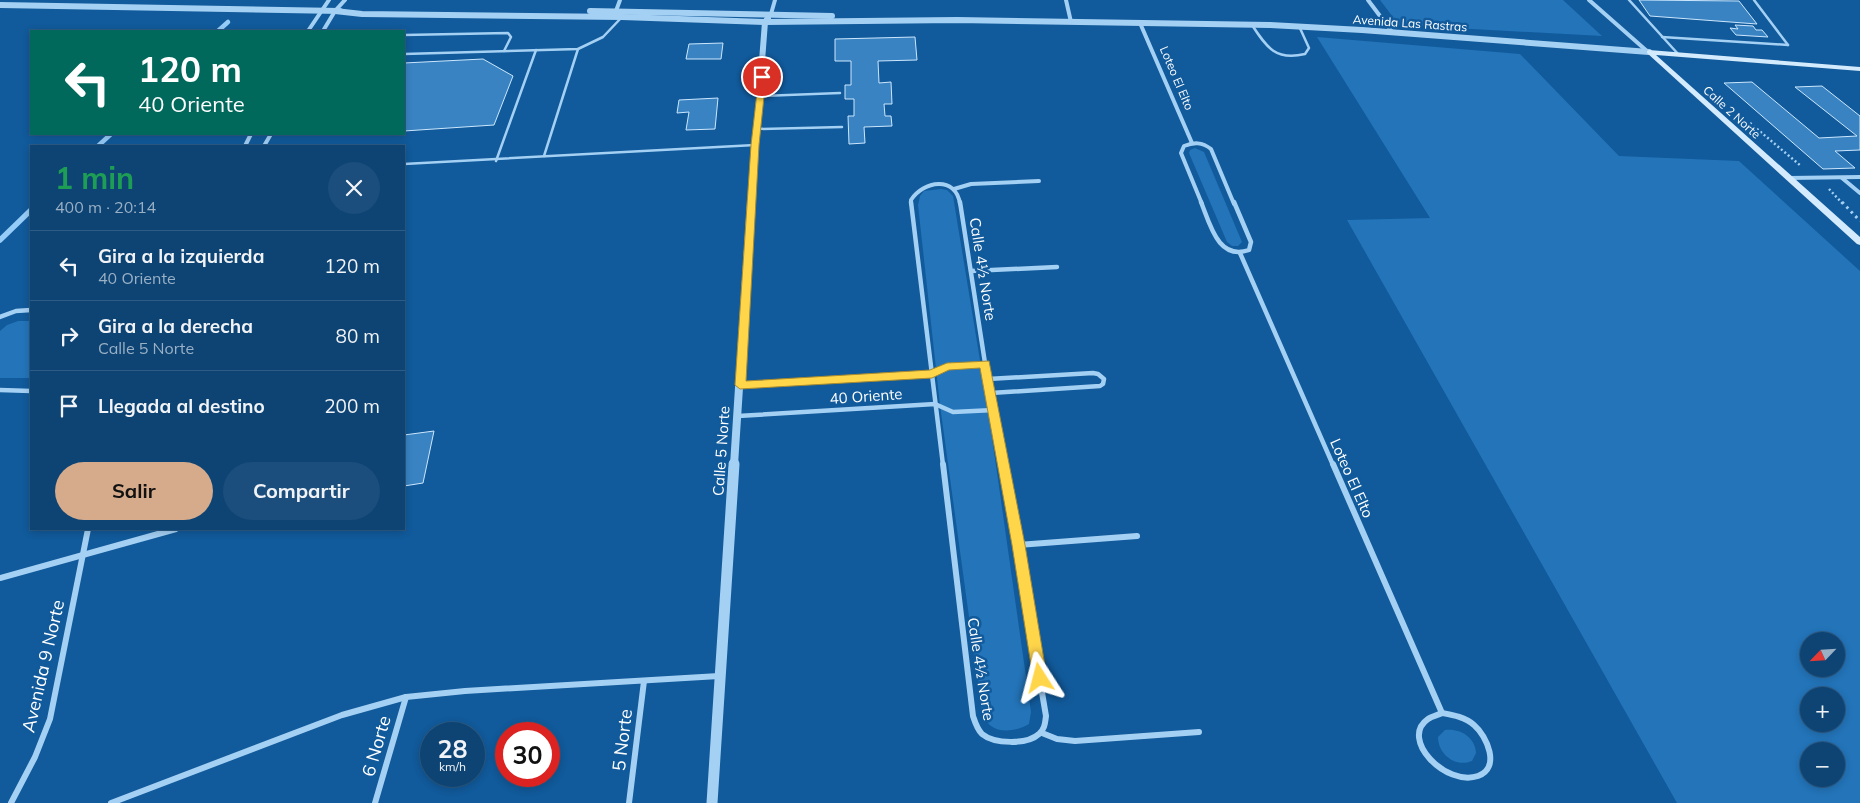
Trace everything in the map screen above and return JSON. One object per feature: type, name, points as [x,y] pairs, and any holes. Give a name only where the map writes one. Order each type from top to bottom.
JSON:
[{"type":"main road","name":"Avenida Las Rastras","points":[[1648,52],[1859,70]]},
{"type":"main road","name":"Calle 2 Norte","points":[[1648,52],[1860,242]]},
{"type":"street","points":[[309,30],[320,10],[329,0]]},
{"type":"street","points":[[324,30],[344,0]]},
{"type":"street","points":[[616,11],[620,0]]},
{"type":"street","points":[[765,22],[771,14],[775,0]]},
{"type":"street","points":[[1066,0],[1071,22]]},
{"type":"street","points":[[1368,0],[1392,32]]},
{"type":"street","name":"Calle 2 Norte","points":[[1589,0],[1648,52]]},
{"type":"street","name":"Avenida Las Rastras","points":[[0,5],[320,10],[362,14],[622,17],[765,22],[957,20]]},
{"type":"street","name":"Avenida Las Rastras","points":[[335,11],[393,9],[616,11],[957,20],[1299,26],[1648,52]]},
{"type":"street","name":"Calle 5 Norte","points":[[712,803],[755,145],[765,22]]},
{"type":"street","name":"Loteo El Elto","points":[[1140,23],[1192,143]]},
{"type":"street","points":[[1192,143],[1204,144],[1211,149],[1252,242],[1249,250],[1240,253],[1226,250],[1218,242],[1182,153],[1184,146],[1192,143]]},
{"type":"street","points":[[1788,178],[1860,176]]},
{"type":"street","points":[[1842,178],[1860,194]]},
{"type":"street","points":[[954,189],[978,183],[1039,181]]},
{"type":"street","name":"Calle 4½ Norte","points":[[929,185],[943,185],[954,189],[959,196],[971,272],[1046,716],[1046,725],[1042,733],[1038,737],[1026,741],[998,742],[985,737],[975,725],[911,200],[917,191],[929,185]]},
{"type":"street","name":"Loteo El Elto","points":[[1240,253],[1442,713]]},
{"type":"street","points":[[971,272],[1057,267]]},
{"type":"street","points":[[0,317],[8,313],[30,310]]},
{"type":"street","name":"40 Oriente","points":[[740,385],[932,374],[947,366],[985,363]]},
{"type":"street","points":[[988,380],[1093,373],[1104,378],[1103,384],[1100,386],[991,393]]},
{"type":"street","points":[[0,390],[30,391]]},
{"type":"street","name":"40 Oriente","points":[[738,416],[935,404],[953,412],[994,410]]},
{"type":"street","name":"Avenida 9 Norte","points":[[10,803],[35,757],[50,719],[88,530]]},
{"type":"street","points":[[0,578],[172,530]]},
{"type":"street","points":[[1018,545],[1136,536]]},
{"type":"street","points":[[112,803],[342,715],[406,697],[465,690],[720,676]]},
{"type":"street","name":"5 Norte","points":[[629,803],[644,681]]},
{"type":"street","name":"6 Norte","points":[[375,803],[406,697]]},
{"type":"street","points":[[1442,713],[1464,719],[1483,735],[1489,745],[1491,757],[1489,768],[1481,775],[1471,778],[1450,775],[1430,761],[1424,752],[1419,741],[1419,730],[1423,721],[1431,715],[1442,713]]},
{"type":"street","points":[[1042,733],[1057,740],[1074,741],[1199,732]]},
{"type":"lane","points":[[1629,0],[1679,55]]},
{"type":"lane","points":[[1662,36],[1788,45],[1754,0]]},
{"type":"lane","points":[[405,54],[578,49],[613,31],[622,17]]},
{"type":"lane","points":[[1252,25],[1271,51],[1290,57],[1305,54],[1309,48],[1299,26]]},
{"type":"lane","points":[[405,35],[508,33],[511,37],[504,51]]},
{"type":"lane","points":[[544,156],[578,49]]},
{"type":"lane","points":[[496,161],[536,50]]},
{"type":"lane","points":[[760,96],[840,93]]},
{"type":"lane","points":[[757,129],[842,127]]},
{"type":"lane","points":[[405,164],[496,161],[544,156],[755,145]]},
{"type":"path","points":[[1749,122],[1831,191],[1860,221]]},
{"type":"shaded area","points":[[1380,0],[1563,0],[1602,36],[1399,25]]},
{"type":"shaded area","points":[[1317,37],[1520,54],[1619,156],[1739,161],[1860,271],[1860,803],[1677,803],[1347,220],[1430,218]]},
{"type":"shaded area","points":[[1195,148],[1204,152],[1242,242],[1238,246],[1232,246],[1227,242],[1189,153],[1190,150]]},
{"type":"shaded area","points":[[947,190],[953,196],[988,409],[1031,712],[1029,724],[1010,730],[1000,730],[991,726],[982,712],[940,405],[918,205],[920,196],[924,191]]},
{"type":"shaded area","points":[[18,321],[30,321],[30,378],[0,378],[0,331],[7,325]]},
{"type":"shaded area","points":[[1445,730],[1456,730],[1470,738],[1476,753],[1472,761],[1460,763],[1444,754],[1438,737]]},
{"type":"building","points":[[1639,0],[1739,1],[1757,24],[1650,16]]},
{"type":"building","points":[[1735,25],[1753,26],[1756,30],[1762,30],[1768,37],[1736,35],[1730,28],[1738,29]]},
{"type":"building","points":[[915,37],[917,60],[878,61],[879,83],[891,82],[892,104],[884,104],[885,116],[891,116],[892,126],[864,127],[865,143],[849,144],[848,116],[854,116],[854,99],[845,99],[845,85],[851,85],[851,61],[835,61],[835,39]]},
{"type":"building","points":[[723,43],[721,59],[686,59],[689,44]]},
{"type":"building","points":[[483,59],[513,76],[494,125],[405,131],[405,63]]},
{"type":"building","points":[[1752,82],[1819,138],[1857,136],[1795,87],[1822,86],[1860,116],[1860,150],[1835,151],[1855,168],[1823,169],[1724,83]]},
{"type":"building","points":[[718,98],[715,129],[686,130],[689,112],[677,113],[679,100]]},
{"type":"building","points":[[434,431],[423,483],[405,486],[405,435]]},
{"type":"waterway","points":[[219,30],[228,22]]},
{"type":"waterway","points":[[99,145],[110,135]]},
{"type":"waterway","points":[[0,240],[30,211]]},
{"type":"route","points":[[762,77],[755,145],[740,385],[932,374],[947,366],[985,363],[1040,678]]}]
